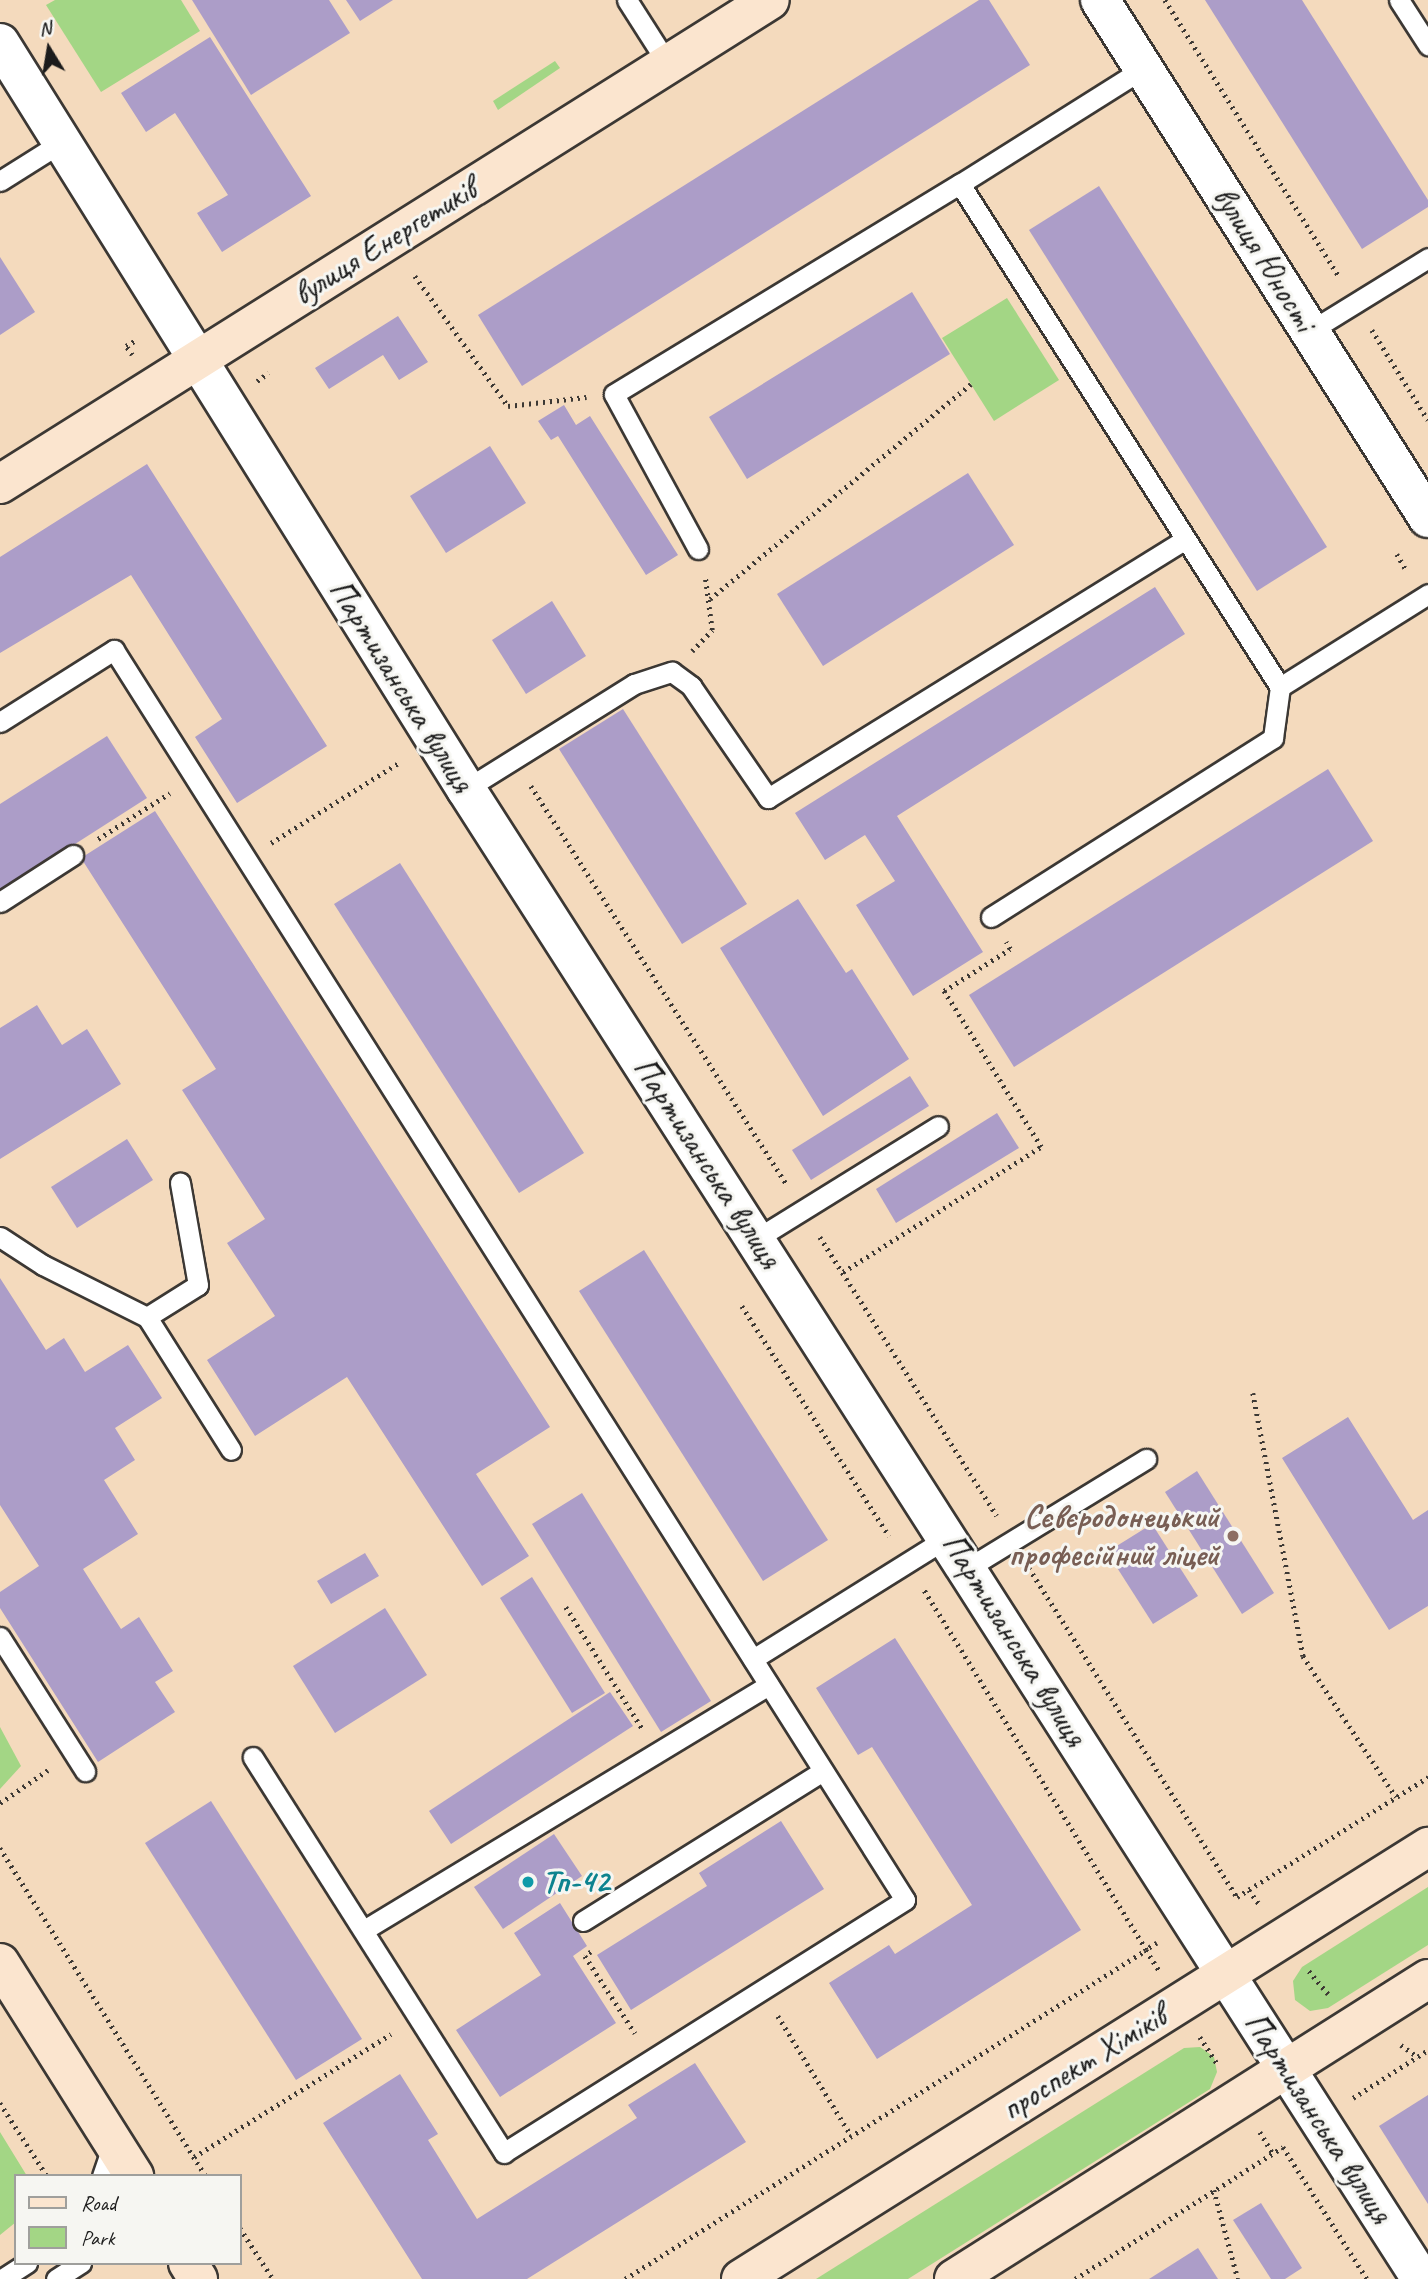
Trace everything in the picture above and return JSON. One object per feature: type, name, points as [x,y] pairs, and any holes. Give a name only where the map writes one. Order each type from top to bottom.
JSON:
[{"type":"main road","name":"вулиця Енергетиків","points":[[0,484],[769,0]]},
{"type":"main road","name":"проспект Хіміків","points":[[741,2279],[1428,1847]]},
{"type":"main road","points":[[0,1963],[108,2159],[131,2174]]},
{"type":"main road","points":[[954,2279],[1428,1979]]},
{"type":"street","name":"вулиця Юності","points":[[1100,0],[1428,518]]},
{"type":"street","name":"Партизанська вулиця","points":[[4,57],[62,142],[466,789],[1421,2279]]},
{"type":"lane","points":[[627,0],[668,64]]},
{"type":"lane","points":[[1399,0],[1428,45]]},
{"type":"lane","points":[[698,549],[614,394],[960,184],[1144,68]]},
{"type":"lane","points":[[0,181],[62,142]]},
{"type":"lane","points":[[960,184],[1280,687],[1273,738],[990,917]]},
{"type":"lane","points":[[1310,331],[1428,258]]},
{"type":"lane","points":[[466,789],[634,684],[672,672],[691,686],[768,798],[1185,539]]},
{"type":"lane","points":[[1280,687],[1428,594]]},
{"type":"lane","points":[[0,722],[114,650],[249,857],[905,1900],[504,2152],[253,1756]]},
{"type":"lane","points":[[0,902],[73,855]]},
{"type":"lane","points":[[756,1239],[938,1126]]},
{"type":"lane","points":[[147,1317],[198,1285],[180,1183]]},
{"type":"lane","points":[[0,1237],[43,1265],[147,1317],[231,1450]]},
{"type":"lane","points":[[753,1659],[906,1563],[1012,1541],[1146,1459]]},
{"type":"lane","points":[[0,1637],[85,1771]]},
{"type":"lane","points":[[364,1930],[769,1685]]},
{"type":"lane","points":[[583,1921],[823,1771]]},
{"type":"lane","points":[[2,2279],[24,2265]]},
{"type":"lane","points":[[56,2279],[78,2265]]},
{"type":"path","points":[[1165,0],[1428,420]]},
{"type":"path","points":[[415,276],[508,406],[614,394]]},
{"type":"path","points":[[710,599],[971,384]]},
{"type":"path","points":[[672,672],[712,630],[710,599],[698,549]]},
{"type":"path","points":[[249,857],[400,762]]},
{"type":"path","points":[[73,855],[197,777]]},
{"type":"path","points":[[530,784],[843,1272],[1237,1898],[1428,1777]]},
{"type":"path","points":[[843,1272],[1041,1147],[944,991],[1010,949],[990,917]]},
{"type":"path","points":[[743,1306],[1273,2154]]},
{"type":"path","points":[[1253,1393],[1303,1656],[1396,1797]]},
{"type":"path","points":[[566,1607],[658,1754]]},
{"type":"path","points":[[0,1802],[73,1753]]},
{"type":"path","points":[[0,1848],[205,2174]]},
{"type":"path","points":[[1249,1890],[1323,1990],[1418,2057]]},
{"type":"path","points":[[583,1921],[599,1947],[585,1956],[652,2059]]},
{"type":"path","points":[[625,2279],[1146,1950]]},
{"type":"path","points":[[761,1990],[852,2135]]},
{"type":"path","points":[[194,2157],[418,2017]]},
{"type":"path","points":[[1360,2108],[1352,2096],[1428,2050]]},
{"type":"path","points":[[0,2103],[46,2174]]},
{"type":"path","points":[[1075,2279],[1283,2147],[1367,2279]]},
{"type":"path","points":[[1214,2190],[1238,2279]]},
{"type":"path","points":[[242,2231],[273,2279]]},
{"type":"green space","points":[[55,0],[181,0],[200,31],[101,92],[46,5]]},
{"type":"green space","points":[[555,61],[560,68],[498,110],[493,101]]},
{"type":"green space","points":[[1007,298],[1059,380],[994,421],[942,338]]},
{"type":"green space","points":[[0,1727],[21,1766],[0,1789]]},
{"type":"green space","points":[[1428,1887],[1428,1945],[1328,2008],[1310,2011],[1295,2000],[1293,1981],[1302,1967]]},
{"type":"green space","points":[[1200,2047],[1214,2057],[1217,2072],[1210,2089],[908,2279],[816,2279],[1184,2048]]},
{"type":"green space","points":[[0,2132],[26,2174],[14,2174],[14,2224],[0,2235]]},
{"type":"building","points":[[192,0],[329,0],[350,33],[251,95]]},
{"type":"building","points":[[346,0],[393,0],[360,21]]},
{"type":"building","points":[[979,0],[989,0],[1030,65],[522,386],[478,315]]},
{"type":"building","points":[[1205,0],[1302,0],[1428,200],[1428,207],[1362,249]]},
{"type":"building","points":[[210,37],[311,196],[222,252],[197,213],[228,195],[175,113],[146,132],[121,93]]},
{"type":"building","points":[[1099,186],[1327,547],[1257,591],[1029,230]]},
{"type":"building","points":[[0,257],[35,312],[0,335]]},
{"type":"building","points":[[912,292],[950,354],[747,479],[709,417]]},
{"type":"building","points":[[398,316],[428,362],[399,380],[383,355],[329,389],[315,368]]},
{"type":"building","points":[[564,405],[576,425],[590,416],[678,555],[646,575],[558,436],[551,440],[538,421]]},
{"type":"building","points":[[490,446],[526,503],[446,553],[410,496]]},
{"type":"building","points":[[147,464],[327,746],[237,803],[195,737],[222,719],[131,575],[0,653],[0,557]]},
{"type":"building","points":[[968,473],[1014,545],[823,666],[777,594]]},
{"type":"building","points":[[1155,587],[1185,634],[897,816],[983,952],[913,996],[856,905],[895,881],[865,835],[825,860],[795,813]]},
{"type":"building","points":[[552,601],[586,656],[526,694],[492,640]]},
{"type":"building","points":[[623,709],[747,904],[682,944],[559,749]]},
{"type":"building","points":[[107,736],[147,798],[0,892],[0,804]]},
{"type":"building","points":[[1328,769],[1373,841],[1014,1067],[969,995]]},
{"type":"building","points":[[155,811],[550,1427],[476,1474],[529,1556],[482,1586],[347,1377],[255,1436],[207,1360],[275,1316],[227,1243],[265,1219],[182,1090],[216,1069],[81,858]]},
{"type":"building","points":[[400,863],[584,1153],[519,1193],[334,904]]},
{"type":"building","points":[[798,899],[846,973],[852,969],[909,1059],[823,1116],[720,948]]},
{"type":"building","points":[[37,1005],[62,1045],[87,1029],[121,1084],[0,1159],[0,1028]]},
{"type":"building","points":[[910,1076],[929,1106],[811,1180],[792,1150]]},
{"type":"building","points":[[997,1113],[1019,1148],[896,1223],[876,1189]]},
{"type":"building","points":[[127,1139],[153,1180],[77,1228],[51,1187]]},
{"type":"building","points":[[644,1250],[828,1540],[763,1581],[579,1291]]},
{"type":"building","points":[[0,1278],[46,1350],[64,1338],[85,1372],[128,1345],[162,1398],[115,1428],[135,1460],[104,1480],[138,1534],[83,1569],[121,1629],[139,1617],[173,1671],[155,1682],[175,1712],[98,1762],[0,1608],[0,1592],[39,1566],[0,1505]]},
{"type":"building","points":[[1348,1417],[1413,1520],[1428,1510],[1428,1606],[1389,1630],[1282,1458]]},
{"type":"building","points":[[1197,1471],[1274,1593],[1242,1614],[1165,1492]]},
{"type":"building","points":[[582,1493],[711,1701],[661,1732],[532,1524]]},
{"type":"building","points":[[1152,1524],[1198,1596],[1153,1624],[1107,1552]]},
{"type":"building","points":[[365,1553],[379,1576],[331,1604],[317,1581]]},
{"type":"building","points":[[532,1577],[605,1693],[572,1713],[500,1598]]},
{"type":"building","points":[[385,1608],[427,1675],[335,1733],[293,1666]]},
{"type":"building","points":[[895,1638],[1081,1930],[877,2059],[829,1983],[889,1945],[895,1954],[972,1905],[872,1747],[858,1755],[816,1688]]},
{"type":"building","points":[[610,1692],[633,1726],[451,1844],[429,1811]]},
{"type":"building","points":[[211,1801],[362,2039],[296,2080],[145,1843]]},
{"type":"building","points":[[781,1821],[824,1889],[631,2010],[597,1955],[707,1886],[699,1873]]},
{"type":"building","name":"Тп-42","points":[[554,1834],[582,1876],[503,1929],[474,1887]]},
{"type":"building","points":[[560,1903],[587,1946],[573,1956],[616,2023],[500,2097],[456,2030],[541,1975],[514,1933]]},
{"type":"building","points":[[695,2063],[746,2142],[527,2279],[422,2279],[323,2123],[400,2074],[438,2134],[428,2140],[477,2219],[637,2118],[628,2105]]},
{"type":"building","points":[[1428,2095],[1428,2204],[1379,2126]]},
{"type":"building","points":[[1261,2203],[1302,2268],[1285,2279],[1271,2279],[1233,2220]]},
{"type":"building","points":[[1198,2248],[1218,2279],[1149,2279]]},
{"type":"place","name":"Сєвєродонецький професійний ліцей","points":[[1233,1536]]},
{"type":"place","name":"Тп-42","points":[[528,1882]]}]
